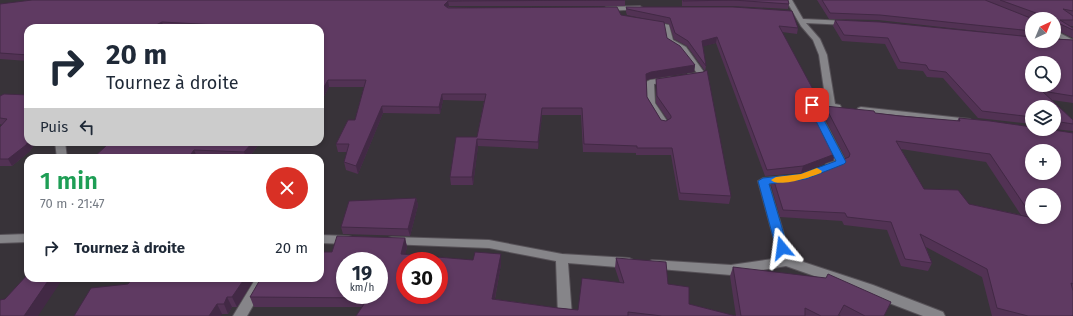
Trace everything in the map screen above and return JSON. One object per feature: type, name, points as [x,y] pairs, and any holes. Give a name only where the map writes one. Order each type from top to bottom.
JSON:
[{"type":"street","points":[[789,0],[792,13],[816,39],[823,56],[831,107]]},
{"type":"street","points":[[619,8],[623,18]]},
{"type":"street","points":[[596,9],[647,8]]},
{"type":"street","points":[[801,21],[855,23]]},
{"type":"street","points":[[645,22],[667,26],[670,41],[683,50],[702,75],[650,82],[650,103],[664,124]]},
{"type":"street","points":[[1061,36],[1072,42]]},
{"type":"street","points":[[1061,41],[1072,42]]},
{"type":"street","points":[[822,169],[841,162],[812,105],[979,123]]},
{"type":"street","points":[[786,262],[763,181],[795,178]]},
{"type":"street","points":[[0,239],[24,238]]},
{"type":"street","points":[[324,238],[358,240]]},
{"type":"street","points":[[381,241],[489,244],[562,258],[731,270],[786,262],[868,289],[938,316]]},
{"type":"street","points":[[562,258],[565,316]]},
{"type":"street","points":[[240,316],[261,282]]},
{"type":"building","points":[[32,0],[625,0],[448,1],[444,5],[448,8],[617,7],[621,15],[664,22],[667,38],[680,46],[695,65],[646,74],[647,97],[661,120],[666,121],[671,118],[671,116],[657,96],[656,79],[703,72],[707,70],[731,196],[680,193],[672,148],[637,148],[637,146],[584,144],[582,108],[542,108],[538,142],[477,139],[472,177],[450,177],[456,137],[477,137],[486,94],[442,94],[439,107],[382,106],[356,166],[344,162],[349,144],[336,144],[348,120],[355,120],[366,80],[328,80],[324,87],[324,24],[199,24],[162,22],[158,24],[24,24],[24,55],[0,53],[0,4]]},
{"type":"building","points":[[683,0],[733,0],[683,1]]},
{"type":"building","points":[[733,0],[788,0],[789,4]]},
{"type":"building","points":[[822,0],[985,0],[1025,16],[1025,30],[880,15],[830,13]]},
{"type":"building","points":[[1000,0],[1073,0],[1073,11],[1063,9],[1073,16],[1073,20],[1061,20],[1061,12],[1033,12]]},
{"type":"building","points":[[626,7],[733,7],[792,11],[798,28],[779,26],[816,95],[813,95],[809,99],[835,154],[803,166],[767,170],[717,37],[702,41],[706,66],[688,41],[675,33],[670,18],[627,9]]},
{"type":"building","points":[[835,20],[880,22],[1025,36],[1025,48],[1061,48],[1061,39],[1073,40],[1073,96],[1048,92],[1061,92],[1061,56],[1025,56],[1025,92],[1043,92],[1052,100],[1025,100],[1025,116],[982,111],[946,72],[929,70],[926,65],[900,62],[888,38],[844,35]]},
{"type":"building","points":[[1061,21],[1073,28],[1073,30],[1061,24]]},
{"type":"building","points":[[4,94],[24,95],[25,146],[8,159],[0,159],[0,127],[7,119],[0,118],[0,96]]},
{"type":"building","points":[[825,106],[874,111],[875,113],[900,116],[960,121],[959,118],[1025,126],[1025,136],[1061,136],[1061,131],[1073,133],[1073,284],[1071,283],[1073,291],[1073,316],[1028,316],[997,308],[987,269],[920,234],[932,263],[905,259],[891,222],[847,217],[845,213],[783,210],[773,178],[810,173],[849,157],[850,154]],"holes":[[[896,141],[990,154],[1025,206],[1025,188],[1061,188],[1061,224],[1025,224],[1025,216],[969,204],[958,190],[924,189]]]},
{"type":"building","points":[[1061,109],[1073,120],[1073,124],[1061,122]]},
{"type":"building","points":[[106,146],[249,146],[244,152],[194,150],[191,154],[97,154]]},
{"type":"building","points":[[416,198],[408,229],[341,227],[349,201]]},
{"type":"building","points":[[337,236],[405,238],[402,252],[396,252],[396,304],[448,304],[448,258],[473,260],[475,252],[501,254],[492,299],[578,310],[582,278],[624,283],[616,258],[666,262],[668,284],[689,287],[689,304],[736,316],[662,316],[628,312],[628,316],[356,316],[364,304],[388,304],[388,252],[336,252],[336,298],[250,297],[259,282],[324,282],[324,252],[332,252]]},
{"type":"building","points":[[733,267],[826,278],[828,274],[891,302],[884,316],[865,316],[844,305],[838,316],[821,316],[805,308],[805,316],[741,316]]},
{"type":"building","points":[[24,278],[24,282],[47,282],[24,316],[0,316],[0,300],[5,299]]},
{"type":"building","points":[[130,282],[242,282],[232,297],[227,297],[224,304],[217,304],[209,316],[74,316],[91,288],[128,284]]},
{"type":"slow traffic","points":[[776,180],[803,177],[817,171]]},
{"type":"route","points":[[782,248],[763,181],[803,177],[841,162],[812,105]]}]
